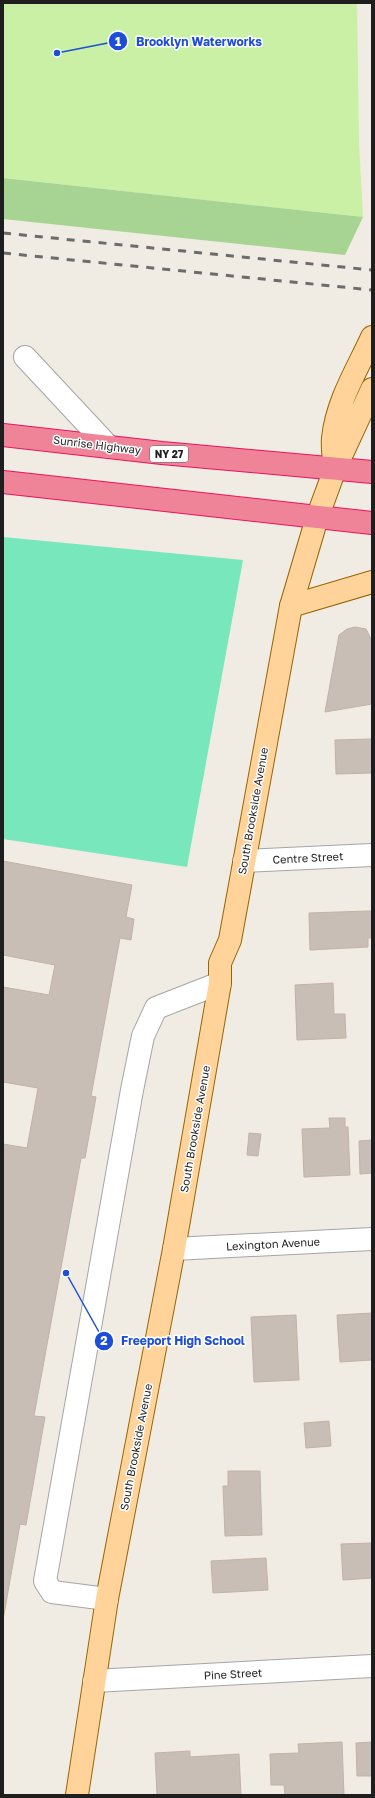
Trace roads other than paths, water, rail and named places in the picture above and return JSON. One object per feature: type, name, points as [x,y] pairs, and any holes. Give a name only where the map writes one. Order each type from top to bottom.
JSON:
[{"type":"highway","name":"Sunrise Highway","points":[[3,434],[109,447],[335,469]]},
{"type":"highway","name":"NY 27","points":[[335,469],[372,472]]},
{"type":"highway","points":[[3,482],[372,523]]},
{"type":"main road","name":"South Brookside Avenue","points":[[335,469],[333,439],[338,414],[346,389],[372,337]]},
{"type":"main road","name":"South Brookside Avenue","points":[[77,1795],[107,1599],[174,1249],[220,983],[220,963],[230,940],[291,606],[317,518],[335,469],[372,389]]},
{"type":"main road","points":[[291,606],[372,582]]},
{"type":"street","points":[[25,357],[109,447]]},
{"type":"street","name":"Centre Street","points":[[244,861],[372,855]]},
{"type":"street","points":[[107,1599],[52,1592],[45,1581],[132,1090],[143,1036],[156,1008],[220,983]]},
{"type":"street","name":"Lexington Avenue","points":[[174,1249],[372,1239]]},
{"type":"street","name":"Pine Street","points":[[94,1681],[372,1666]]},
{"type":"railway","points":[[3,233],[372,270]]},
{"type":"railway","points":[[3,253],[372,290]]},
{"type":"place","name":"Brooklyn Waterworks","points":[[57,53]]},
{"type":"place","name":"Freeport High School","points":[[66,1273]]}]
